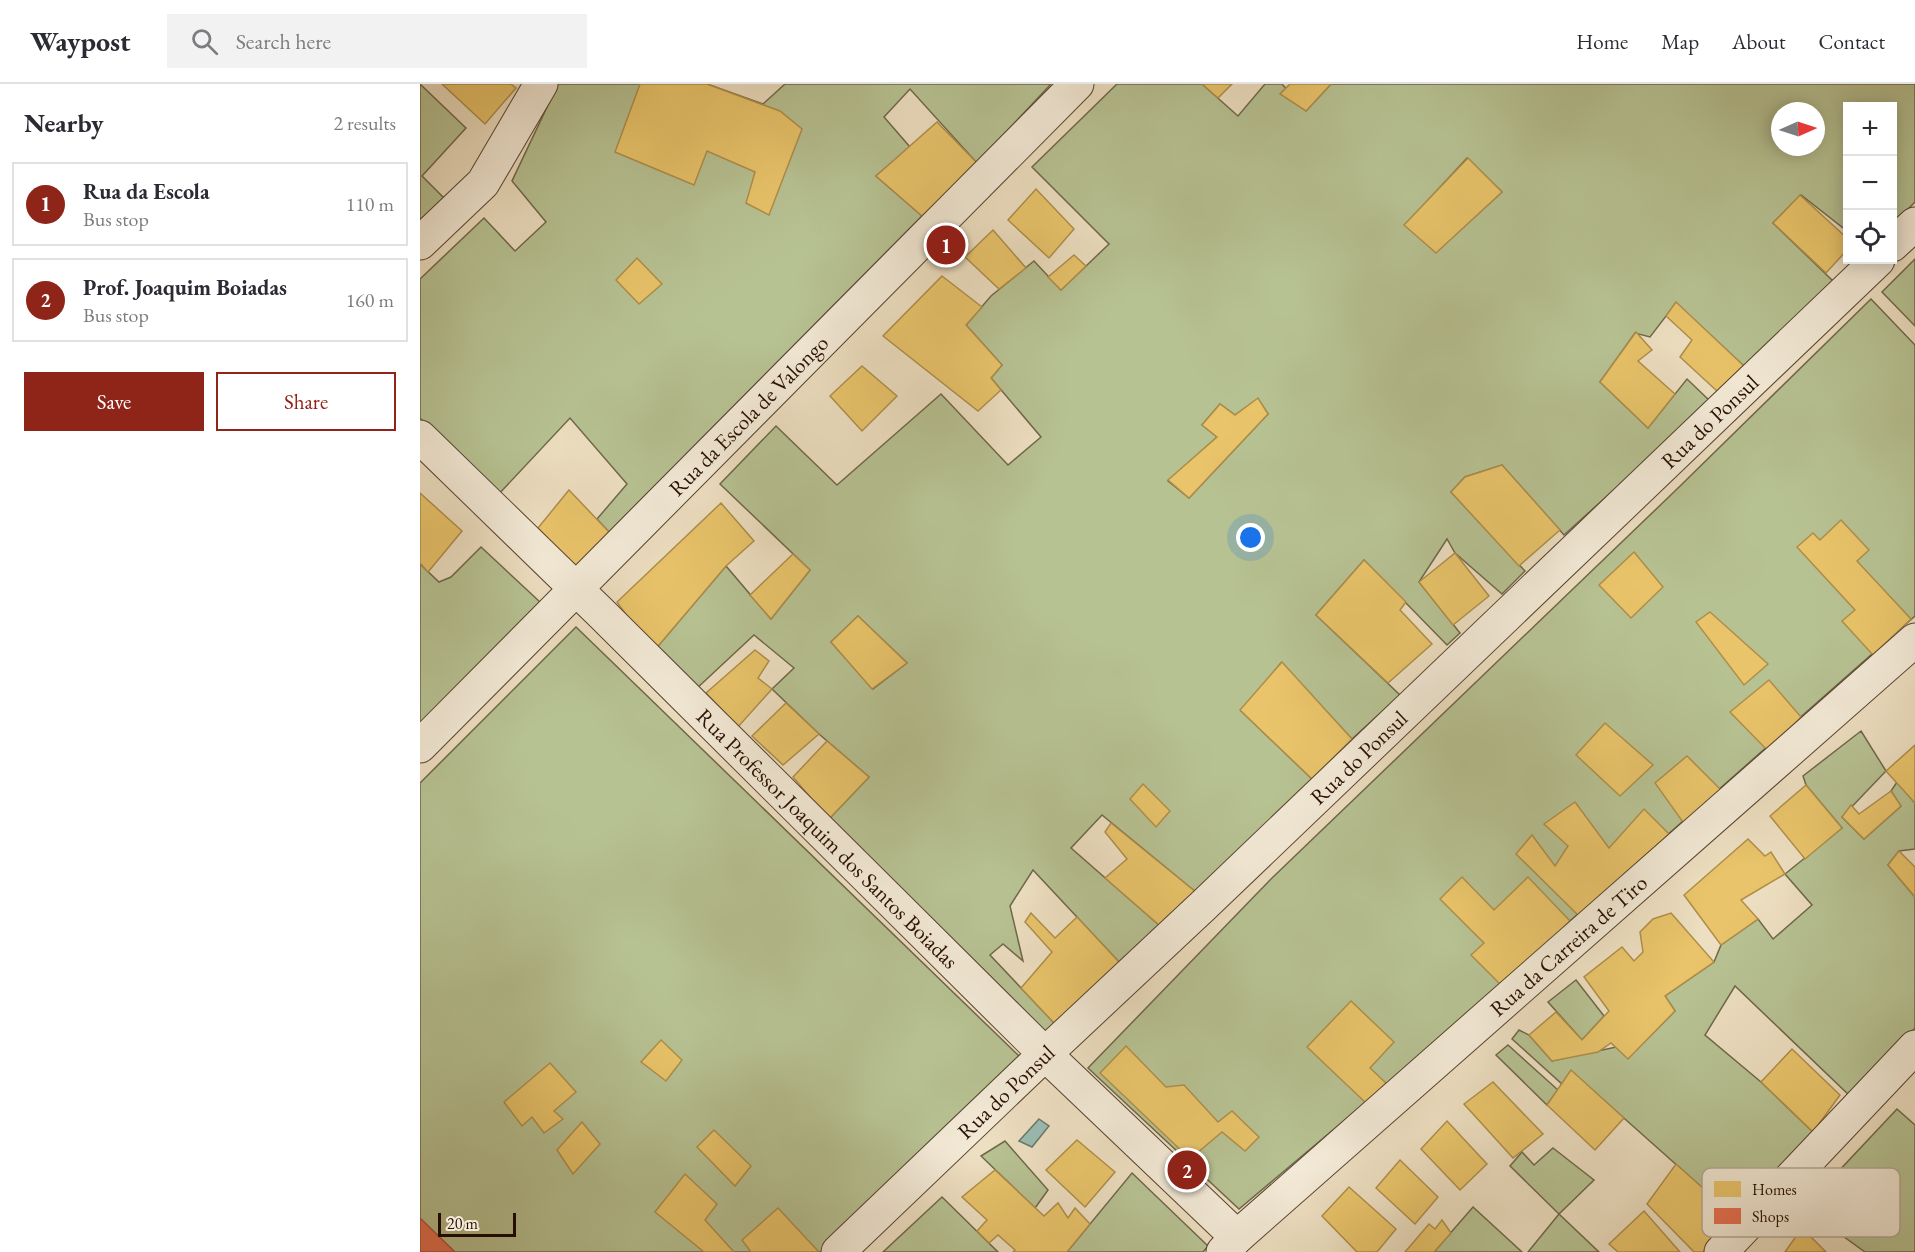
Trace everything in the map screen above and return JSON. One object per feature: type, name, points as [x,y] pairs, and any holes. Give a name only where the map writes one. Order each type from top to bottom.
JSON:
[{"type":"street","points":[[420,243],[483,183],[541,84]]},
{"type":"street","name":"Rua da Escola de Valongo","points":[[420,746],[1077,84]]},
{"type":"street","points":[[1897,241],[1915,224]]},
{"type":"street","name":"Rua do Ponsul","points":[[838,1252],[1874,264]]},
{"type":"street","name":"Rua Professor Joaquim dos Santos Boiadas","points":[[420,437],[576,588],[1045,1054],[1230,1244]]},
{"type":"street","name":"Rua da Carreira de Tiro","points":[[1230,1244],[1915,640]]},
{"type":"street","points":[[1800,1168],[1915,1047]]},
{"type":"street","points":[[1720,1252],[1734,1237]]},
{"type":"green space","points":[[420,84],[466,128],[422,176],[444,198],[420,225]]},
{"type":"green space","points":[[558,84],[707,84],[763,104],[785,84],[1051,84],[977,163],[910,89],[884,117],[910,147],[876,176],[922,216],[609,532],[597,519],[627,484],[570,418],[497,496],[420,418],[420,279],[484,218],[515,251],[546,222],[512,181]]},
{"type":"green space","points":[[1117,84],[1202,84],[1238,116],[1265,84],[1282,84],[1306,111],[1331,84],[1915,84],[1915,202],[1897,220],[1897,102],[1843,102],[1843,228],[1801,195],[1773,223],[1833,281],[1744,366],[1676,303],[1650,337],[1635,333],[1600,382],[1648,428],[1687,379],[1711,402],[1564,535],[1502,465],[1465,477],[1451,492],[1525,571],[1502,594],[1455,553],[1447,539],[1419,582],[1460,633],[1447,645],[1364,560],[1316,615],[1400,695],[1352,739],[1281,663],[1241,711],[1312,779],[1197,893],[1102,815],[1071,848],[1159,925],[1119,962],[1033,870],[1010,906],[1023,961],[1003,944],[990,955],[1056,1025],[1046,1034],[829,819],[869,777],[772,689],[794,668],[754,635],[695,690],[653,652],[726,566],[771,619],[810,570],[720,484],[776,426],[837,485],[941,394],[1008,465],[1041,437],[991,378],[1002,365],[966,325],[991,296],[1034,261],[1061,290],[1109,244],[1032,167]],"holes":[[[1467,158],[1502,192],[1436,252],[1405,225]],[[1258,399],[1268,414],[1189,498],[1168,481],[1217,437],[1202,425],[1220,404],[1235,415]],[[858,616],[907,663],[873,689],[831,642]]]},
{"type":"green space","points":[[1915,259],[1915,326],[1882,292]]},
{"type":"green space","points":[[1871,299],[1915,345],[1915,616],[1570,921],[1503,987],[1239,1209],[1088,1068],[1271,879]]},
{"type":"green space","points":[[481,547],[540,602],[420,723],[420,564],[439,582],[451,577]]},
{"type":"green space","points":[[576,627],[1020,1057],[823,1252],[420,1252],[420,783]]},
{"type":"green space","points":[[1861,731],[1886,771],[1842,817],[1864,839],[1901,806],[1891,791],[1897,782],[1915,803],[1915,849],[1899,851],[1888,865],[1915,897],[1915,1028],[1852,1098],[1735,986],[1705,1035],[1761,1082],[1813,1132],[1779,1168],[1702,1168],[1702,1188],[1571,1071],[1562,1084],[1512,1039],[1519,1030],[1529,1035],[1552,1061],[1616,1047],[1628,1058],[1675,1011],[1665,996],[1714,962],[1721,945],[1758,919],[1773,939],[1812,905],[1785,874],[1842,828],[1806,785],[1803,776]]},
{"type":"green space","points":[[1576,980],[1604,1016],[1582,1040],[1548,1002]]},
{"type":"green space","points":[[1508,1045],[1558,1090],[1547,1105],[1496,1055]]},
{"type":"green space","points":[[1897,1109],[1915,1125],[1915,1252],[1865,1252],[1844,1237],[1900,1237],[1900,1168],[1842,1168]]},
{"type":"green space","points":[[1005,1141],[1048,1190],[1035,1208],[981,1156]]},
{"type":"green space","points":[[1553,1148],[1594,1180],[1559,1214],[1510,1166],[1522,1152],[1534,1165]]},
{"type":"green space","points":[[1132,1173],[1208,1246],[1203,1252],[1067,1252]]},
{"type":"green space","points":[[942,1197],[998,1252],[883,1252]]},
{"type":"green space","points":[[1473,1207],[1522,1252],[1434,1252]]},
{"type":"green space","points":[[1559,1214],[1599,1252],[1528,1252]]},
{"type":"water","points":[[1039,1119],[1049,1126],[1032,1147],[1019,1141]]},
{"type":"building: Homes","points":[[442,84],[511,84],[516,88],[485,124]]},
{"type":"building: Homes","points":[[640,84],[707,84],[780,111],[802,129],[769,215],[746,203],[755,172],[707,151],[694,185],[615,152]]},
{"type":"building: Homes","points":[[1202,84],[1232,84],[1218,98]]},
{"type":"building: Homes","points":[[1290,84],[1331,84],[1306,111],[1280,94]]},
{"type":"building: Homes","points":[[937,122],[977,163],[922,216],[876,176]]},
{"type":"building: Homes","points":[[1468,158],[1502,192],[1436,253],[1404,225]]},
{"type":"building: Homes","points":[[1036,189],[1074,229],[1049,258],[1008,220]]},
{"type":"building: Homes","points":[[1800,195],[1843,234],[1843,254],[1826,273],[1773,223]]},
{"type":"building: Homes","points":[[993,230],[1026,268],[999,289],[965,257]]},
{"type":"building: Homes","points":[[1074,255],[1086,266],[1061,290],[1048,277]]},
{"type":"building: Homes","points":[[637,258],[662,284],[639,304],[616,280]]},
{"type":"building: Homes","points":[[942,276],[982,307],[966,325],[1002,365],[991,378],[1001,390],[978,411],[883,336]]},
{"type":"building: Homes","points":[[1676,302],[1744,366],[1718,392],[1680,357],[1692,340],[1666,316]]},
{"type":"building: Homes","points":[[1636,332],[1652,350],[1638,361],[1675,394],[1648,428],[1600,382]]},
{"type":"building: Homes","points":[[862,366],[897,396],[862,431],[830,396]]},
{"type":"building: Homes","points":[[1258,398],[1268,414],[1189,498],[1168,480],[1217,437],[1202,425],[1220,404],[1235,415]]},
{"type":"building: Homes","points":[[1502,465],[1560,530],[1519,566],[1451,492],[1465,477]]},
{"type":"building: Homes","points":[[569,490],[609,532],[575,567],[538,528]]},
{"type":"building: Homes","points":[[420,493],[462,531],[428,572],[420,563]]},
{"type":"building: Homes","points":[[721,503],[754,541],[726,566],[653,652],[617,602]]},
{"type":"building: Homes","points":[[1841,520],[1869,550],[1857,561],[1911,619],[1873,655],[1842,621],[1855,610],[1797,547],[1813,533],[1820,540]]},
{"type":"building: Homes","points":[[1634,552],[1663,587],[1631,618],[1599,585]]},
{"type":"building: Homes","points":[[1455,553],[1489,596],[1453,625],[1419,582]]},
{"type":"building: Homes","points":[[793,554],[810,570],[771,619],[750,595]]},
{"type":"building: Homes","points":[[1364,560],[1406,602],[1400,610],[1432,644],[1388,683],[1316,615]]},
{"type":"building: Homes","points":[[1710,612],[1768,664],[1744,685],[1696,622]]},
{"type":"building: Homes","points":[[858,616],[907,663],[872,689],[831,642]]},
{"type":"building: Homes","points":[[755,650],[769,661],[758,678],[772,689],[738,727],[706,693]]},
{"type":"building: Homes","points":[[1282,662],[1352,739],[1312,779],[1240,710]]},
{"type":"building: Homes","points":[[1769,680],[1801,717],[1769,752],[1730,712]]},
{"type":"building: Homes","points":[[786,703],[819,734],[783,765],[752,736]]},
{"type":"building: Homes","points":[[1605,723],[1653,765],[1620,796],[1576,755]]},
{"type":"building: Homes","points":[[827,741],[869,777],[829,819],[793,777]]},
{"type":"building: Homes","points":[[1915,745],[1915,803],[1886,771]]},
{"type":"building: Homes","points":[[1687,756],[1724,793],[1685,825],[1655,783]]},
{"type":"building: Homes","points":[[1143,784],[1170,811],[1156,827],[1130,799]]},
{"type":"building: Homes","points":[[1806,785],[1842,828],[1805,859],[1770,816]]},
{"type":"building: Homes","points":[[1891,791],[1901,806],[1864,839],[1842,817],[1851,805],[1859,814]]},
{"type":"building: Homes","points":[[1575,802],[1609,848],[1644,809],[1669,834],[1578,915],[1516,854],[1532,835],[1555,866],[1568,846],[1544,824]]},
{"type":"building: Homes","points":[[1111,823],[1197,893],[1159,925],[1105,878],[1127,859],[1105,832]]},
{"type":"building: Homes","points":[[1748,839],[1765,856],[1771,852],[1785,874],[1741,900],[1758,919],[1721,945],[1684,895]]},
{"type":"building: Homes","points":[[1899,851],[1915,867],[1915,897],[1888,865]]},
{"type":"building: Homes","points":[[1462,877],[1494,910],[1528,877],[1570,921],[1503,987],[1471,955],[1484,943],[1440,899]]},
{"type":"building: Homes","points":[[1031,913],[1055,938],[1077,917],[1119,962],[1056,1025],[1021,988],[1052,952],[1025,922]]},
{"type":"building: Homes","points":[[1671,913],[1714,962],[1665,996],[1675,1011],[1628,1059],[1611,1043],[1598,1052],[1552,1061],[1529,1035],[1556,1012],[1582,1040],[1609,1011],[1584,977],[1622,947],[1634,961],[1643,952],[1640,932],[1653,919]]},
{"type":"building: Homes","points":[[1351,1001],[1394,1042],[1370,1068],[1386,1083],[1367,1104],[1307,1047]]},
{"type":"building: Homes","points":[[661,1040],[682,1060],[666,1081],[641,1062]]},
{"type":"building: Homes","points":[[1126,1046],[1166,1087],[1184,1085],[1218,1122],[1232,1111],[1259,1137],[1245,1151],[1222,1132],[1190,1159],[1100,1073]]},
{"type":"building: Homes","points":[[1792,1049],[1840,1095],[1813,1132],[1761,1082]]},
{"type":"building: Homes","points":[[550,1063],[576,1092],[554,1111],[563,1119],[544,1133],[532,1117],[522,1126],[504,1102]]},
{"type":"building: Homes","points":[[1571,1070],[1624,1118],[1595,1150],[1547,1105]]},
{"type":"building: Homes","points":[[1493,1082],[1543,1134],[1513,1158],[1464,1104]]},
{"type":"building: Homes","points":[[1447,1121],[1487,1164],[1460,1190],[1421,1149]]},
{"type":"building: Homes","points":[[582,1122],[600,1144],[573,1174],[557,1150]]},
{"type":"building: Homes","points":[[714,1130],[751,1166],[735,1186],[697,1147]]},
{"type":"building: Homes","points":[[1077,1140],[1115,1172],[1085,1207],[1046,1170]]},
{"type":"building: Homes","points":[[1400,1160],[1438,1197],[1415,1224],[1376,1188]]},
{"type":"building: Homes","points":[[1676,1164],[1702,1187],[1702,1237],[1716,1237],[1703,1252],[1694,1252],[1647,1204]]},
{"type":"building: Homes","points":[[995,1170],[1044,1216],[1058,1203],[1068,1218],[1075,1208],[1090,1224],[1067,1252],[1013,1252],[1015,1250],[998,1235],[989,1243],[977,1231],[987,1220],[962,1197]]},
{"type":"building: Homes","points":[[685,1174],[717,1204],[705,1220],[734,1252],[704,1252],[655,1212]]},
{"type":"building: Homes","points":[[1349,1187],[1396,1229],[1377,1252],[1357,1252],[1322,1216]]},
{"type":"building: Homes","points":[[778,1208],[817,1252],[751,1252],[742,1240]]},
{"type":"building: Homes","points":[[1644,1211],[1680,1252],[1618,1252],[1609,1244]]},
{"type":"building: Homes","points":[[1442,1220],[1451,1233],[1434,1252],[1405,1252],[1429,1224],[1435,1229]]},
{"type":"building: Homes","points":[[1796,1237],[1811,1237],[1826,1252],[1785,1252]]},
{"type":"building: Shops","points":[[420,1218],[455,1252],[420,1252]]},
{"type":"place","name":"Rua da Escola","points":[[946,245]]},
{"type":"place","name":"Prof. Joaquim Boiadas","points":[[1187,1170]]}]
